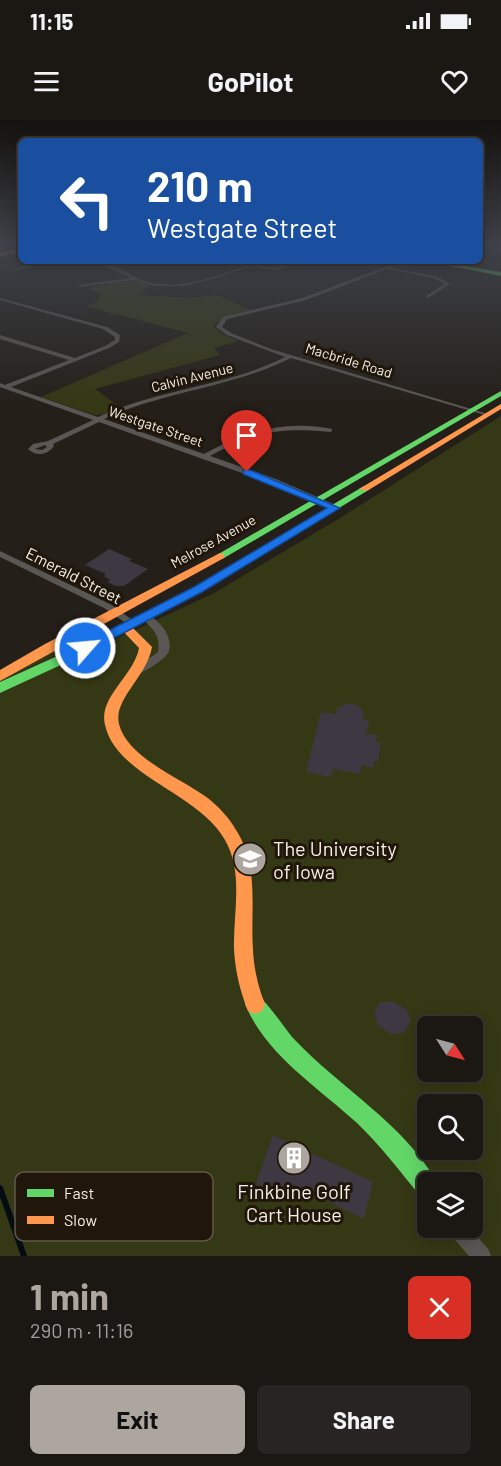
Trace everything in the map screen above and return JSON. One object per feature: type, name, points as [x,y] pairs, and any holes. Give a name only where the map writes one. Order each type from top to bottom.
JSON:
[{"type":"main road","name":"Melrose Avenue","points":[[0,676],[49,647],[227,553],[501,393]]},
{"type":"main road","points":[[0,687],[129,626],[218,578],[501,406]]},
{"type":"main road","points":[[129,626],[146,647],[146,660],[140,670],[114,698],[110,709],[111,726],[122,747],[209,807],[232,836],[246,876],[242,944],[245,978],[255,1004],[271,1032],[365,1117],[398,1150],[417,1174]]},
{"type":"street","points":[[0,299],[105,328],[118,336],[117,341],[107,347],[3,386]]},
{"type":"street","name":"Macbride Road","points":[[300,299],[225,318],[219,325],[221,330],[250,344],[486,415]]},
{"type":"street","points":[[0,337],[76,360]]},
{"type":"street","name":"Calvin Avenue","points":[[48,444],[144,402],[244,376],[291,356]]},
{"type":"street","name":"Westgate Street","points":[[3,386],[273,481],[335,508]]},
{"type":"street","points":[[204,457],[236,440],[277,428],[301,426],[330,430]]},
{"type":"street","name":"Emerald Street","points":[[0,554],[116,612],[129,626]]},
{"type":"street","points":[[140,670],[162,653],[165,643],[163,632],[146,617]]},
{"type":"street","points":[[466,1238],[481,1256]]},
{"type":"green space","points":[[98,299],[226,299],[252,310],[224,317],[215,324],[214,327],[219,332],[238,341],[214,348],[220,355],[95,389],[120,407],[95,415],[41,397],[188,333],[86,306]]},
{"type":"green space","name":"The University of Iowa","points":[[501,416],[501,1256],[0,1256],[0,693],[214,593],[340,518]]},
{"type":"green space","points":[[103,626],[107,631],[104,633],[0,682],[0,679],[97,627]]},
{"type":"building","points":[[109,549],[148,569],[124,586],[116,586],[107,582],[110,580],[104,576],[106,574],[85,565]]},
{"type":"building","points":[[347,703],[357,705],[364,712],[362,719],[369,720],[366,734],[377,735],[376,742],[381,743],[378,761],[374,761],[373,768],[362,765],[360,774],[333,769],[331,777],[306,772],[321,712],[336,714],[337,708]]},
{"type":"building","points":[[380,1002],[394,1002],[407,1010],[411,1021],[404,1033],[391,1034],[378,1026],[374,1013]]},
{"type":"building","name":"Finkbine Golf Cart House","points":[[273,1135],[373,1182],[364,1219],[293,1184],[288,1199],[256,1184]]},
{"type":"waterway","points":[[0,1188],[15,1230]]},
{"type":"waterway","points":[[19,1241],[24,1256]]},
{"type":"traffic: fast","points":[[220,556],[501,393]]},
{"type":"traffic: fast","points":[[0,688],[71,655],[198,589],[364,489]]},
{"type":"traffic: fast","points":[[255,1004],[266,1021],[291,1050],[373,1123],[417,1174]]},
{"type":"traffic: slow","points":[[364,489],[501,406]]},
{"type":"traffic: slow","points":[[0,676],[49,647],[220,556]]},
{"type":"traffic: slow","points":[[126,628],[146,647],[139,669],[113,706],[110,716],[112,727],[121,743],[134,757],[204,804],[219,818],[231,835],[244,874],[244,957],[255,1004]]},
{"type":"place","name":"The University of Iowa","points":[[250,859]]},
{"type":"place","name":"Finkbine Golf Cart House","points":[[294,1158]]},
{"type":"route","points":[[85,648],[198,589],[335,508],[247,472]]}]
